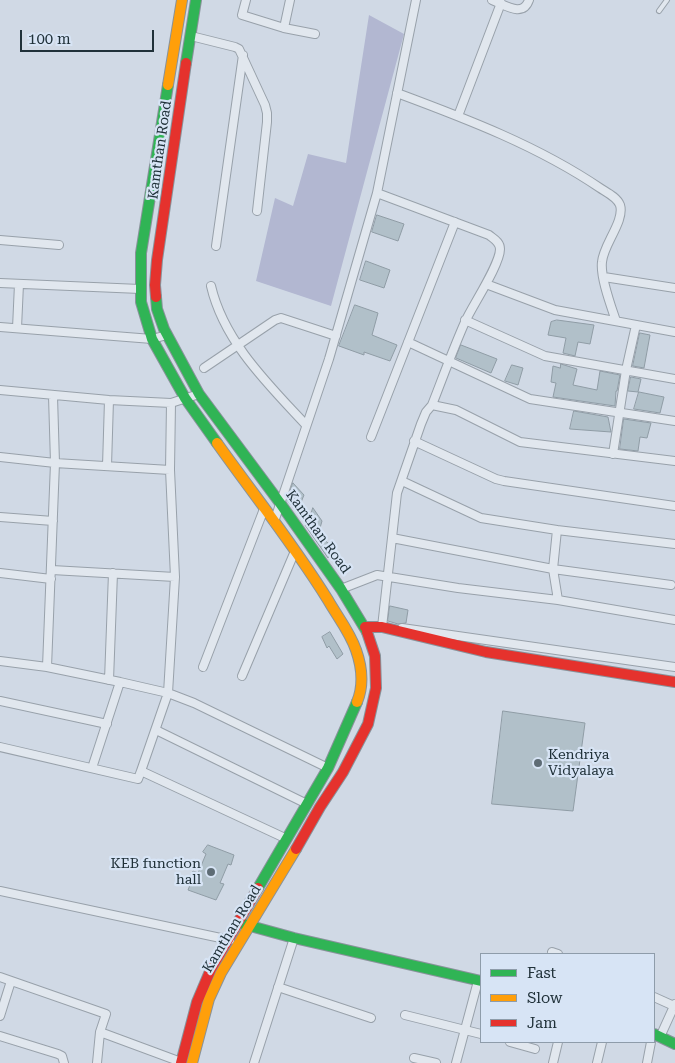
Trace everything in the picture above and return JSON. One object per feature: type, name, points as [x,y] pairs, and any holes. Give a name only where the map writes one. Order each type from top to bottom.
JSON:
[{"type":"main road","name":"Kamthan Road","points":[[182,0],[141,253],[141,302],[152,339],[185,398],[315,578],[348,633],[359,663],[362,680],[360,694],[328,768],[287,839],[209,998],[192,1063]]},
{"type":"main road","name":"Kamthan Road","points":[[181,1063],[197,1002],[211,969],[303,838],[320,807],[343,772],[368,724],[376,688],[375,656],[365,627],[341,588],[199,394],[167,335],[158,309],[155,285],[196,0]]},
{"type":"main road","points":[[154,170],[170,175]]},
{"type":"main road","points":[[365,627],[382,626],[486,652],[675,682]]},
{"type":"main road","points":[[359,663],[375,656]]},
{"type":"main road","points":[[244,924],[294,938],[480,981]]},
{"type":"main road","points":[[655,1038],[675,1044]]},
{"type":"street","points":[[246,0],[242,16],[284,28],[315,34]]},
{"type":"street","points":[[284,28],[290,0]]},
{"type":"street","points":[[274,522],[336,336],[377,192],[416,0]]},
{"type":"street","points":[[492,0],[517,10],[522,10],[526,7],[528,0]]},
{"type":"street","points":[[458,116],[501,3]]},
{"type":"street","points":[[191,36],[239,49],[267,114],[257,211]]},
{"type":"street","points":[[216,246],[243,55]]},
{"type":"street","points":[[397,93],[458,116],[527,146],[588,180],[617,200],[620,205],[618,220],[602,263],[616,321]]},
{"type":"street","points":[[377,192],[488,235],[496,240],[500,247],[499,254],[486,284],[466,320],[432,405],[426,412],[414,441],[397,494],[382,626],[675,667]]},
{"type":"street","points":[[371,436],[455,222]]},
{"type":"street","points":[[0,240],[59,245]]},
{"type":"street","points":[[604,277],[675,288]]},
{"type":"street","points":[[0,283],[140,289]]},
{"type":"street","points":[[17,328],[19,284]]},
{"type":"street","points":[[486,284],[554,310],[675,332]]},
{"type":"street","points":[[211,286],[215,303],[237,345],[273,390],[306,425]]},
{"type":"street","points":[[204,368],[281,318],[336,336]]},
{"type":"street","points":[[466,320],[545,356],[675,378]]},
{"type":"street","points":[[612,454],[626,370],[636,325]]},
{"type":"street","points":[[0,327],[152,339],[167,335]]},
{"type":"street","points":[[408,342],[530,399],[675,421]]},
{"type":"street","points":[[0,390],[53,396],[171,403],[199,394]]},
{"type":"street","points":[[47,667],[55,463],[53,396]]},
{"type":"street","points":[[107,466],[109,400]]},
{"type":"street","points":[[0,746],[138,779],[168,693],[174,577],[170,470],[171,403]]},
{"type":"street","points":[[432,405],[456,410],[520,442],[675,461]]},
{"type":"street","points":[[414,441],[504,481],[675,506]]},
{"type":"street","points":[[0,457],[55,463],[170,470]]},
{"type":"street","points":[[402,481],[481,518],[557,530],[675,544]]},
{"type":"street","points":[[203,667],[264,509]]},
{"type":"street","points":[[0,517],[53,521]]},
{"type":"street","points":[[557,530],[553,569],[558,600]]},
{"type":"street","points":[[392,538],[553,569],[671,585]]},
{"type":"street","points":[[242,676],[295,551]]},
{"type":"street","points":[[52,570],[174,577]]},
{"type":"street","points":[[0,573],[51,579]]},
{"type":"street","points":[[110,680],[113,573]]},
{"type":"street","points":[[341,588],[378,575],[458,588],[558,600],[675,620]]},
{"type":"street","points":[[0,661],[47,667],[168,693],[194,703],[328,768]]},
{"type":"street","points":[[92,768],[120,682]]},
{"type":"street","points":[[0,701],[107,724]]},
{"type":"street","points":[[156,730],[307,804]]},
{"type":"street","points":[[141,770],[287,839]]},
{"type":"street","points":[[0,891],[230,940]]},
{"type":"street","points":[[254,1063],[294,938]]},
{"type":"street","points":[[0,977],[106,1014],[100,1032],[96,1063]]},
{"type":"street","points":[[0,1016],[11,981]]},
{"type":"street","points":[[456,1063],[480,981]]},
{"type":"street","points":[[278,987],[371,1018]]},
{"type":"street","points":[[655,997],[674,1005],[655,1038]]},
{"type":"street","points":[[405,1015],[480,1034]]},
{"type":"street","points":[[100,1032],[181,1063]]},
{"type":"street","points":[[0,1036],[58,1054],[62,1056],[64,1063]]},
{"type":"street","points":[[514,1043],[535,1049]]},
{"type":"street","points":[[553,1063],[558,1043]]},
{"type":"street","points":[[596,1063],[602,1043]]},
{"type":"street","points":[[646,1063],[653,1043]]},
{"type":"street","points":[[414,1058],[436,1063]]},
{"type":"lane","points":[[660,12],[667,0]]},
{"type":"shaded area","points":[[369,15],[404,34],[331,306],[256,281],[275,198],[293,206],[308,154],[346,163]]},
{"type":"building","points":[[377,215],[404,224],[398,241],[372,232]]},
{"type":"building","points":[[366,261],[390,270],[384,288],[360,280]]},
{"type":"building","points":[[355,305],[378,313],[372,335],[397,345],[390,361],[364,352],[364,355],[339,346]]},
{"type":"building","points":[[557,320],[594,325],[590,344],[578,342],[575,356],[563,353],[566,338],[548,335],[551,322]]},
{"type":"building","points":[[640,333],[650,335],[644,368],[633,366]]},
{"type":"building","points":[[461,345],[497,359],[491,373],[456,358]]},
{"type":"building","points":[[561,364],[577,369],[573,385],[597,390],[600,371],[620,375],[615,406],[553,397],[556,383],[551,382],[553,366],[560,368]]},
{"type":"building","points":[[512,365],[523,368],[518,385],[505,381]]},
{"type":"building","points":[[631,377],[641,379],[638,392],[628,391]]},
{"type":"building","points":[[639,392],[664,397],[660,413],[634,409]]},
{"type":"building","points":[[574,411],[608,417],[611,432],[570,429]]},
{"type":"building","points":[[624,419],[651,423],[647,438],[640,437],[638,451],[620,449]]},
{"type":"building","points":[[293,483],[304,495],[297,512],[287,500]]},
{"type":"building","points":[[313,508],[322,521],[318,535],[333,547],[328,558],[305,525],[307,525]]},
{"type":"building","points":[[390,606],[408,610],[406,623],[398,624],[388,621]]},
{"type":"building","points":[[330,632],[343,654],[337,659],[329,646],[327,648],[322,637]]},
{"type":"building","name":"Kendriya Vidyalaya","points":[[503,711],[585,723],[573,811],[492,804]]},
{"type":"building","name":"KEB function hall","points":[[208,845],[234,855],[231,865],[228,864],[220,883],[224,884],[216,900],[188,890],[192,880],[189,879],[193,871],[198,873],[206,854],[203,852]]},
{"type":"traffic: fast","points":[[186,63],[196,0]]},
{"type":"traffic: fast","points":[[168,85],[141,253],[141,302],[152,339],[185,398],[217,443]]},
{"type":"traffic: fast","points":[[156,297],[157,309],[164,329],[199,394],[341,589],[367,632]]},
{"type":"traffic: fast","points":[[258,888],[328,768],[357,702]]},
{"type":"traffic: fast","points":[[243,924],[294,938],[480,981]]},
{"type":"traffic: fast","points":[[655,1034],[675,1044]]},
{"type":"traffic: slow","points":[[168,85],[182,0]]},
{"type":"traffic: slow","points":[[217,443],[302,560],[350,637],[361,669],[361,689],[357,702]]},
{"type":"traffic: slow","points":[[192,1063],[209,999],[221,973],[296,849]]},
{"type":"traffic: jam","points":[[156,297],[157,260],[186,63]]},
{"type":"traffic: jam","points":[[365,627],[382,627],[486,652],[675,682]]},
{"type":"traffic: jam","points":[[296,849],[343,772],[368,724],[376,688],[375,656],[367,632]]},
{"type":"traffic: jam","points":[[181,1063],[197,1002],[211,969],[258,888]]},
{"type":"place","name":"Kendriya Vidyalaya","points":[[538,763]]},
{"type":"place","name":"KEB function hall","points":[[211,872]]}]
